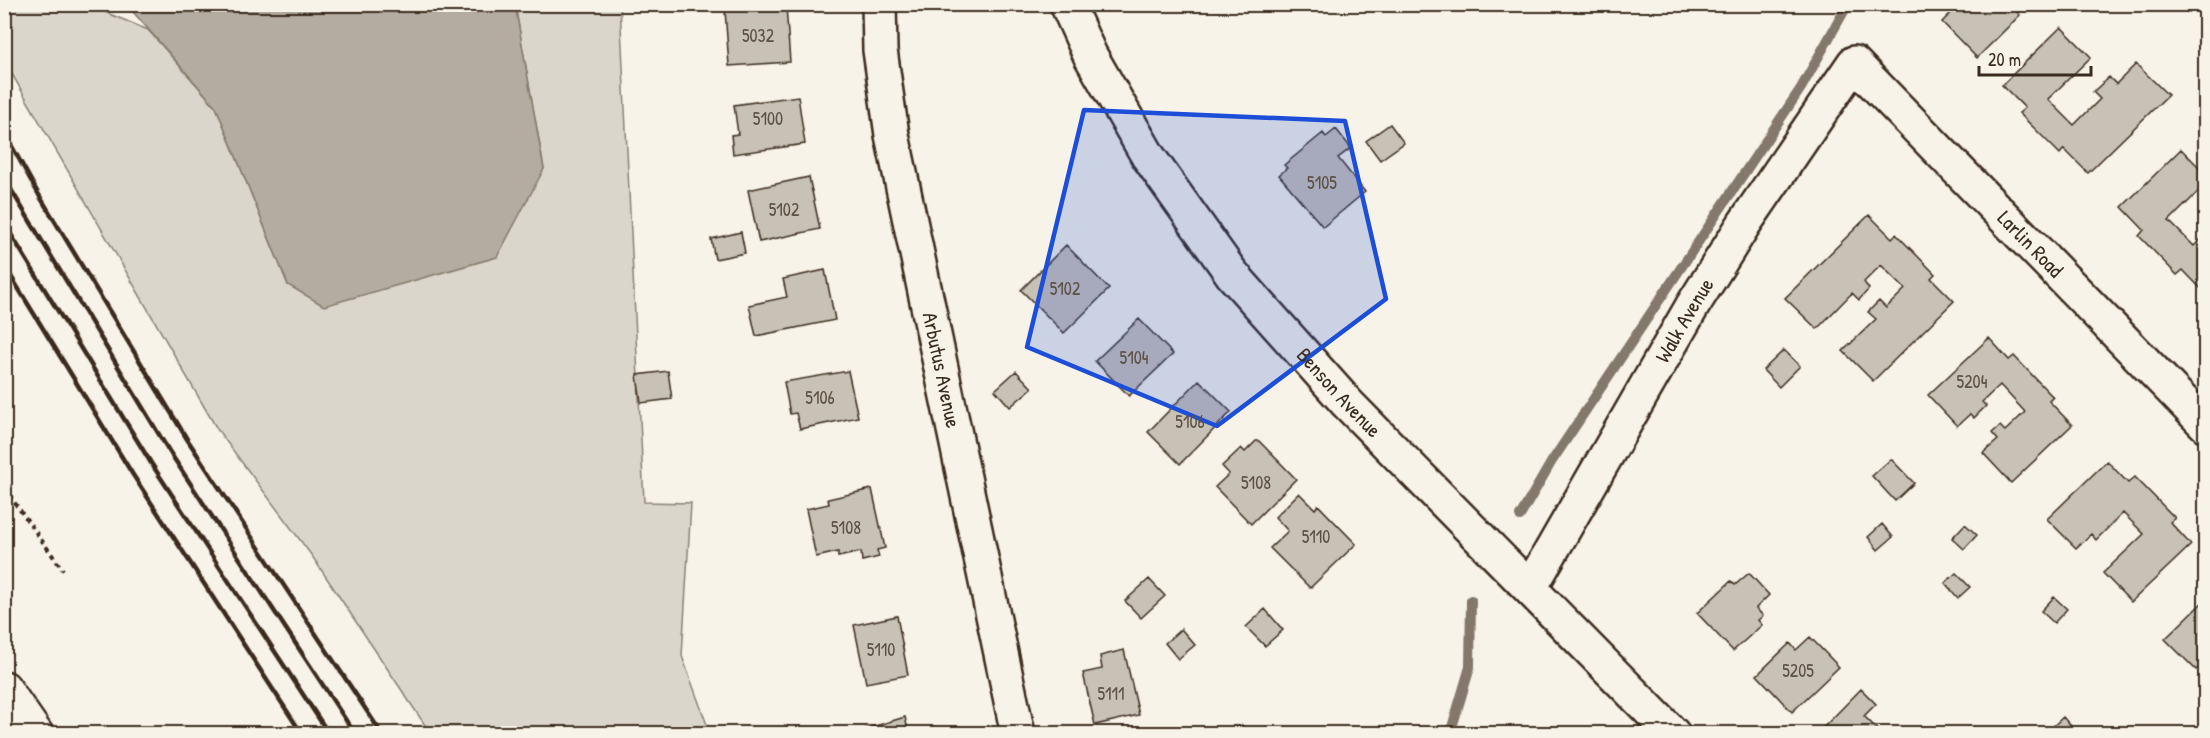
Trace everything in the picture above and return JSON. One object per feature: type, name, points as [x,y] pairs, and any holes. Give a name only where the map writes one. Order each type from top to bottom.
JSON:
[{"type":"street","name":"Arbutus Avenue","points":[[879,4],[880,50],[892,135],[1018,734]]},
{"type":"street","name":"Benson Avenue","points":[[1067,4],[1090,55],[1148,156],[1232,274],[1347,403],[1673,734]]},
{"type":"street","name":"Walk Avenue","points":[[1530,588],[1693,305],[1744,225],[1854,63]]},
{"type":"street","name":"Larlin Road","points":[[1854,63],[2205,425]]},
{"type":"street","points":[[4,688],[36,734]]},
{"type":"path","points":[[4,488],[63,570]]},
{"type":"highlighted area","points":[[1084,110],[1345,121],[1386,299],[1217,426],[1027,347]]},
{"type":"shaded area","points":[[18,5],[88,5],[148,30],[216,107],[288,285],[544,169],[515,5],[620,5],[644,502],[691,503],[682,656],[710,733],[433,734],[312,556],[217,429],[5,62],[4,12]]},
{"type":"shaded area","points":[[127,5],[515,5],[544,169],[497,257],[324,306],[288,285],[216,107]]},
{"type":"building","points":[[1960,4],[2009,4],[2020,15],[1977,58],[1942,22]]},
{"type":"building","points":[[786,6],[790,62],[729,66],[725,10]]},
{"type":"building","points":[[2061,27],[2091,57],[2048,99],[2074,125],[2100,99],[2093,92],[2109,77],[2116,84],[2136,64],[2168,95],[2088,173],[2064,149],[2060,154],[2019,113],[2025,108],[2002,85]]},
{"type":"building","points":[[798,96],[805,144],[733,154],[731,135],[738,134],[734,105]]},
{"type":"building","points":[[1390,124],[1404,143],[1380,160],[1366,141]]},
{"type":"building","points":[[1336,129],[1351,148],[1338,158],[1365,192],[1323,227],[1279,175],[1287,168],[1284,165],[1323,133],[1326,137]]},
{"type":"building","points":[[2181,149],[2206,174],[2206,184],[2169,221],[2194,246],[2206,234],[2205,293],[2183,270],[2177,275],[2139,236],[2144,230],[2122,207]]},
{"type":"building","points":[[809,177],[820,229],[759,242],[748,190]]},
{"type":"building","points":[[1869,215],[1892,238],[1896,234],[1935,274],[1931,278],[1954,301],[1873,381],[1843,351],[1876,319],[1868,312],[1879,301],[1886,308],[1905,289],[1881,265],[1864,282],[1869,289],[1859,300],[1852,293],[1817,329],[1785,298]]},
{"type":"building","points":[[741,232],[745,253],[715,259],[711,239]]},
{"type":"building","points":[[1066,245],[1109,289],[1064,333],[1021,290]]},
{"type":"building","points":[[825,270],[835,320],[756,336],[749,305],[787,297],[783,279]]},
{"type":"building","points":[[1139,319],[1173,354],[1129,396],[1095,361]]},
{"type":"building","points":[[1989,338],[2009,360],[2014,356],[2053,397],[2049,401],[2072,425],[2011,483],[1983,453],[1998,440],[1992,433],[2000,426],[2005,431],[2025,412],[2000,385],[1982,402],[1986,406],[1974,418],[1970,414],[1957,426],[1928,395]]},
{"type":"building","points":[[1784,350],[1800,366],[1779,387],[1763,370]]},
{"type":"building","points":[[668,371],[672,399],[641,403],[637,375]]},
{"type":"building","points":[[848,371],[858,417],[800,429],[796,413],[790,414],[784,382]]},
{"type":"building","points":[[1016,371],[1032,388],[1010,407],[995,390]]},
{"type":"building","points":[[1199,380],[1231,412],[1180,464],[1148,432]]},
{"type":"building","points":[[1256,441],[1259,441],[1296,479],[1251,524],[1215,487],[1229,474],[1222,466],[1241,448],[1245,452]]},
{"type":"building","points":[[1891,459],[1914,483],[1895,501],[1872,476]]},
{"type":"building","points":[[2107,461],[2128,483],[2135,477],[2175,518],[2170,522],[2191,545],[2131,602],[2103,573],[2144,534],[2123,513],[2096,540],[2091,534],[2076,548],[2047,519]]},
{"type":"building","points":[[872,489],[885,548],[877,550],[879,557],[862,561],[861,552],[838,557],[838,552],[816,557],[806,509],[829,504],[828,499]]},
{"type":"building","points":[[1299,493],[1315,509],[1318,505],[1356,544],[1310,588],[1270,548],[1288,531],[1275,517]]},
{"type":"building","points":[[1882,524],[1893,537],[1878,550],[1868,537]]},
{"type":"building","points":[[1965,524],[1977,535],[1964,549],[1952,538]]},
{"type":"building","points":[[1749,573],[1769,595],[1756,608],[1763,616],[1758,620],[1762,625],[1733,651],[1697,613],[1731,581],[1735,585]]},
{"type":"building","points":[[1956,573],[1970,587],[1958,598],[1945,583]]},
{"type":"building","points":[[1149,579],[1165,596],[1141,618],[1125,601]]},
{"type":"building","points":[[2054,597],[2067,609],[2054,623],[2041,611]]},
{"type":"building","points":[[2206,599],[2206,661],[2196,670],[2165,639]]},
{"type":"building","points":[[1265,609],[1283,630],[1265,646],[1246,627]]},
{"type":"building","points":[[897,616],[908,675],[866,683],[854,625]]},
{"type":"building","points":[[1181,629],[1195,645],[1178,659],[1165,643]]},
{"type":"building","points":[[1810,637],[1839,667],[1792,712],[1757,675],[1790,643],[1796,650]]},
{"type":"building","points":[[1124,650],[1139,715],[1095,725],[1083,673],[1102,669],[1100,656]]},
{"type":"building","points":[[1861,689],[1876,704],[1864,716],[1882,734],[1817,734]]},
{"type":"building","points":[[905,717],[909,734],[849,734]]},
{"type":"building","points":[[2063,717],[2078,734],[2045,734]]},
{"type":"building","points":[[1242,725],[1247,734],[1230,734]]},
{"type":"waterway","points":[[1520,516],[1552,461],[1801,88],[1848,4]]},
{"type":"waterway","points":[[1450,734],[1470,667],[1471,600]]},
{"type":"railway","points":[[4,132],[39,195],[187,439],[382,734]]},
{"type":"railway","points":[[4,178],[169,451],[355,734]]},
{"type":"railway","points":[[4,223],[151,463],[329,734]]},
{"type":"railway","points":[[4,265],[133,475],[302,734]]}]
